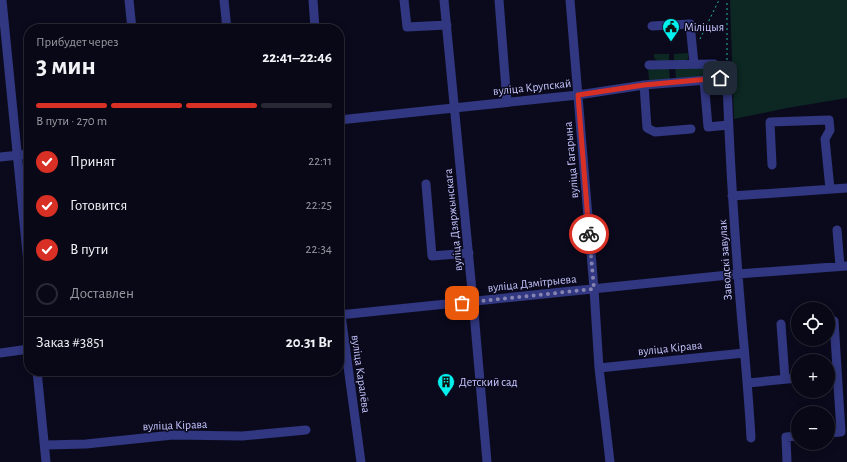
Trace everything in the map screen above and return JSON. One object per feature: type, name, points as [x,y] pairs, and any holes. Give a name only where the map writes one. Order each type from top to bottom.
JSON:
[{"type":"street","points":[[2,0],[24,221]]},
{"type":"street","points":[[129,0],[131,24]]},
{"type":"street","points":[[224,0],[226,24]]},
{"type":"street","points":[[313,0],[315,24]]},
{"type":"street","points":[[404,0],[407,27],[447,25]]},
{"type":"street","name":"вуліца Дзяржынскага","points":[[444,0],[469,253],[487,462]]},
{"type":"street","points":[[499,0],[507,102]]},
{"type":"street","name":"вуліца Гагарына","points":[[570,0],[594,289],[599,368],[610,462]]},
{"type":"street","points":[[652,26],[690,24],[694,64]]},
{"type":"street","points":[[649,65],[714,64],[723,79]]},
{"type":"street","name":"вуліца Крупскай","points":[[344,119],[578,95],[644,85],[723,79]]},
{"type":"street","name":"Заводскі завулак","points":[[723,79],[728,126],[751,438]]},
{"type":"street","points":[[704,80],[708,127],[728,126]]},
{"type":"street","points":[[644,85],[647,128],[656,132],[691,129]]},
{"type":"street","points":[[772,165],[770,122],[829,120],[830,130],[825,139],[830,189]]},
{"type":"street","points":[[0,157],[24,155]]},
{"type":"street","points":[[426,184],[432,256],[469,253]]},
{"type":"street","points":[[732,196],[847,188]]},
{"type":"street","points":[[837,230],[844,266]]},
{"type":"street","name":"вуліца Дзмітрыева","points":[[344,315],[738,274],[844,266]]},
{"type":"street","points":[[781,324],[785,379]]},
{"type":"street","points":[[835,337],[841,432],[835,432]]},
{"type":"street","name":"вуліца Каралёва","points":[[344,343],[361,462]]},
{"type":"street","points":[[0,353],[24,351]]},
{"type":"street","name":"вуліца Кірава","points":[[599,368],[744,352]]},
{"type":"street","points":[[38,376],[46,462]]},
{"type":"street","points":[[748,383],[791,379]]},
{"type":"street","name":"вуліца Кірава","points":[[45,446],[86,444],[173,435],[242,436],[306,430]]},
{"type":"street","points":[[787,462],[786,437],[791,437]]},
{"type":"path","points":[[693,53],[697,50],[700,37],[719,0]]},
{"type":"path","points":[[723,79],[727,0]]},
{"type":"green space","points":[[730,0],[847,0],[847,98],[734,119]]},
{"type":"green space","points":[[688,53],[688,59],[684,61],[674,61],[674,54]]},
{"type":"green space","points":[[654,54],[669,54],[669,62],[656,60]]},
{"type":"green space","points":[[709,66],[717,77],[676,79],[675,67]]},
{"type":"green space","points":[[648,68],[669,68],[670,80],[649,80]]},
{"type":"way so far","points":[[462,303],[594,289],[589,234]]},
{"type":"place","name":"Міліцыя","points":[[671,42]]},
{"type":"place","name":"Детский сад","points":[[446,397]]},
{"type":"route","points":[[589,234],[578,95],[644,85],[720,78]]}]
